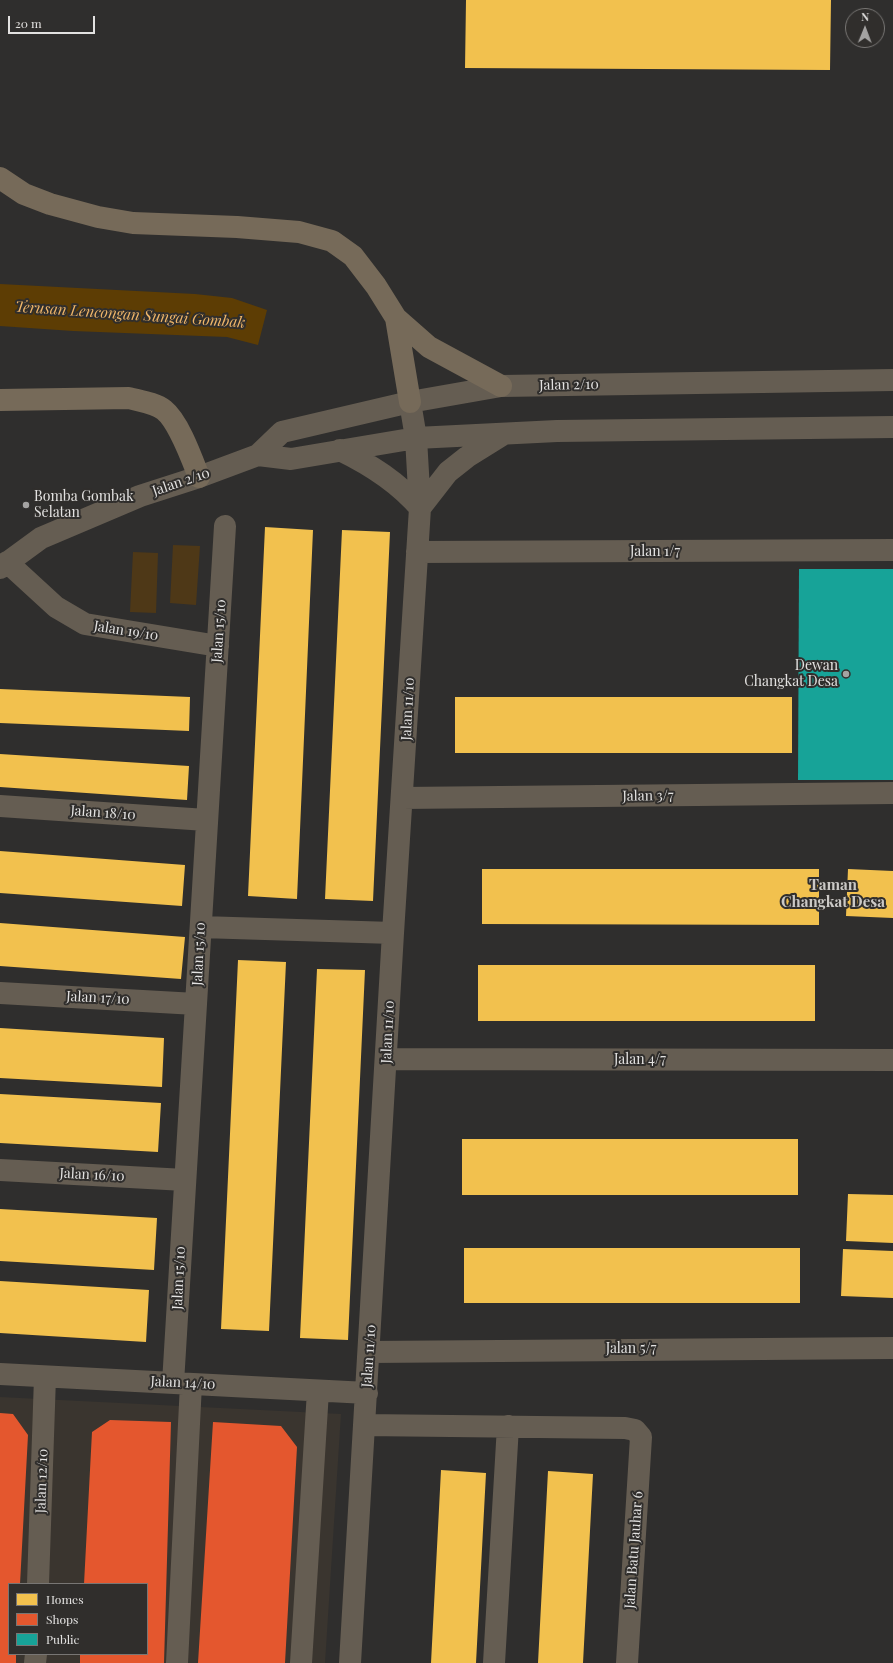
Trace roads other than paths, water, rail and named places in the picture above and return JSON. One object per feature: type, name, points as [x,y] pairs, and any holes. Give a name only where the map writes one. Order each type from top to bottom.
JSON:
[{"type":"highway","points":[[0,178],[24,194],[50,204],[98,217],[132,223],[237,227],[299,232],[332,241],[353,256],[376,286],[396,318],[429,347],[501,386]]},
{"type":"highway","points":[[396,318],[410,402]]},
{"type":"highway","points":[[0,400],[129,398],[146,402],[165,410],[180,430],[199,477]]},
{"type":"street","name":"Jalan 2/10","points":[[3,565],[41,538],[140,496],[199,477],[258,455],[282,432],[410,402],[501,386],[893,380]]},
{"type":"street","name":"Jalan 11/10","points":[[350,1663],[393,933],[420,508],[416,438],[410,402]]},
{"type":"street","name":"Jalan 2/10","points":[[258,455],[291,458],[416,438],[505,433],[893,427]]},
{"type":"street","points":[[340,450],[385,476],[406,492],[420,508],[448,472],[467,457],[505,433]]},
{"type":"street","name":"Jalan 15/10","points":[[177,1663],[185,1180],[225,526]]},
{"type":"street","name":"Jalan 1/7","points":[[417,552],[893,550]]},
{"type":"street","name":"Jalan 19/10","points":[[3,565],[56,607],[85,624],[218,646]]},
{"type":"street","name":"Jalan 3/7","points":[[402,798],[893,793]]},
{"type":"street","name":"Jalan 18/10","points":[[0,806],[206,820]]},
{"type":"street","points":[[201,926],[393,933]]},
{"type":"street","name":"Jalan 17/10","points":[[0,993],[196,1004]]},
{"type":"street","name":"Jalan 4/7","points":[[386,1059],[893,1060]]},
{"type":"street","name":"Jalan 16/10","points":[[0,1170],[185,1180]]},
{"type":"street","name":"Jalan 5/7","points":[[369,1352],[893,1348]]},
{"type":"street","name":"Jalan 14/10","points":[[0,1374],[366,1393]]},
{"type":"street","name":"Jalan 12/10","points":[[38,1583],[46,1377]]},
{"type":"street","points":[[301,1663],[318,1391]]},
{"type":"street","points":[[364,1425],[508,1426],[494,1663]]},
{"type":"street","name":"Jalan Batu Jauhar 6","points":[[508,1426],[625,1428],[635,1430],[641,1437],[626,1663]]},
{"type":"water","name":"Terusan Lencongan Sungai Gombak","points":[[0,284],[195,294],[232,298],[267,310],[258,345],[227,337],[73,331],[0,326]]},
{"type":"place","name":"Bomba Gombak Selatan","points":[[26,505]]},
{"type":"place","name":"Dewan Changkat Desa","points":[[846,674]]},
{"type":"district","name":"Taman Changkat Desa","points":[[833,894]]}]
